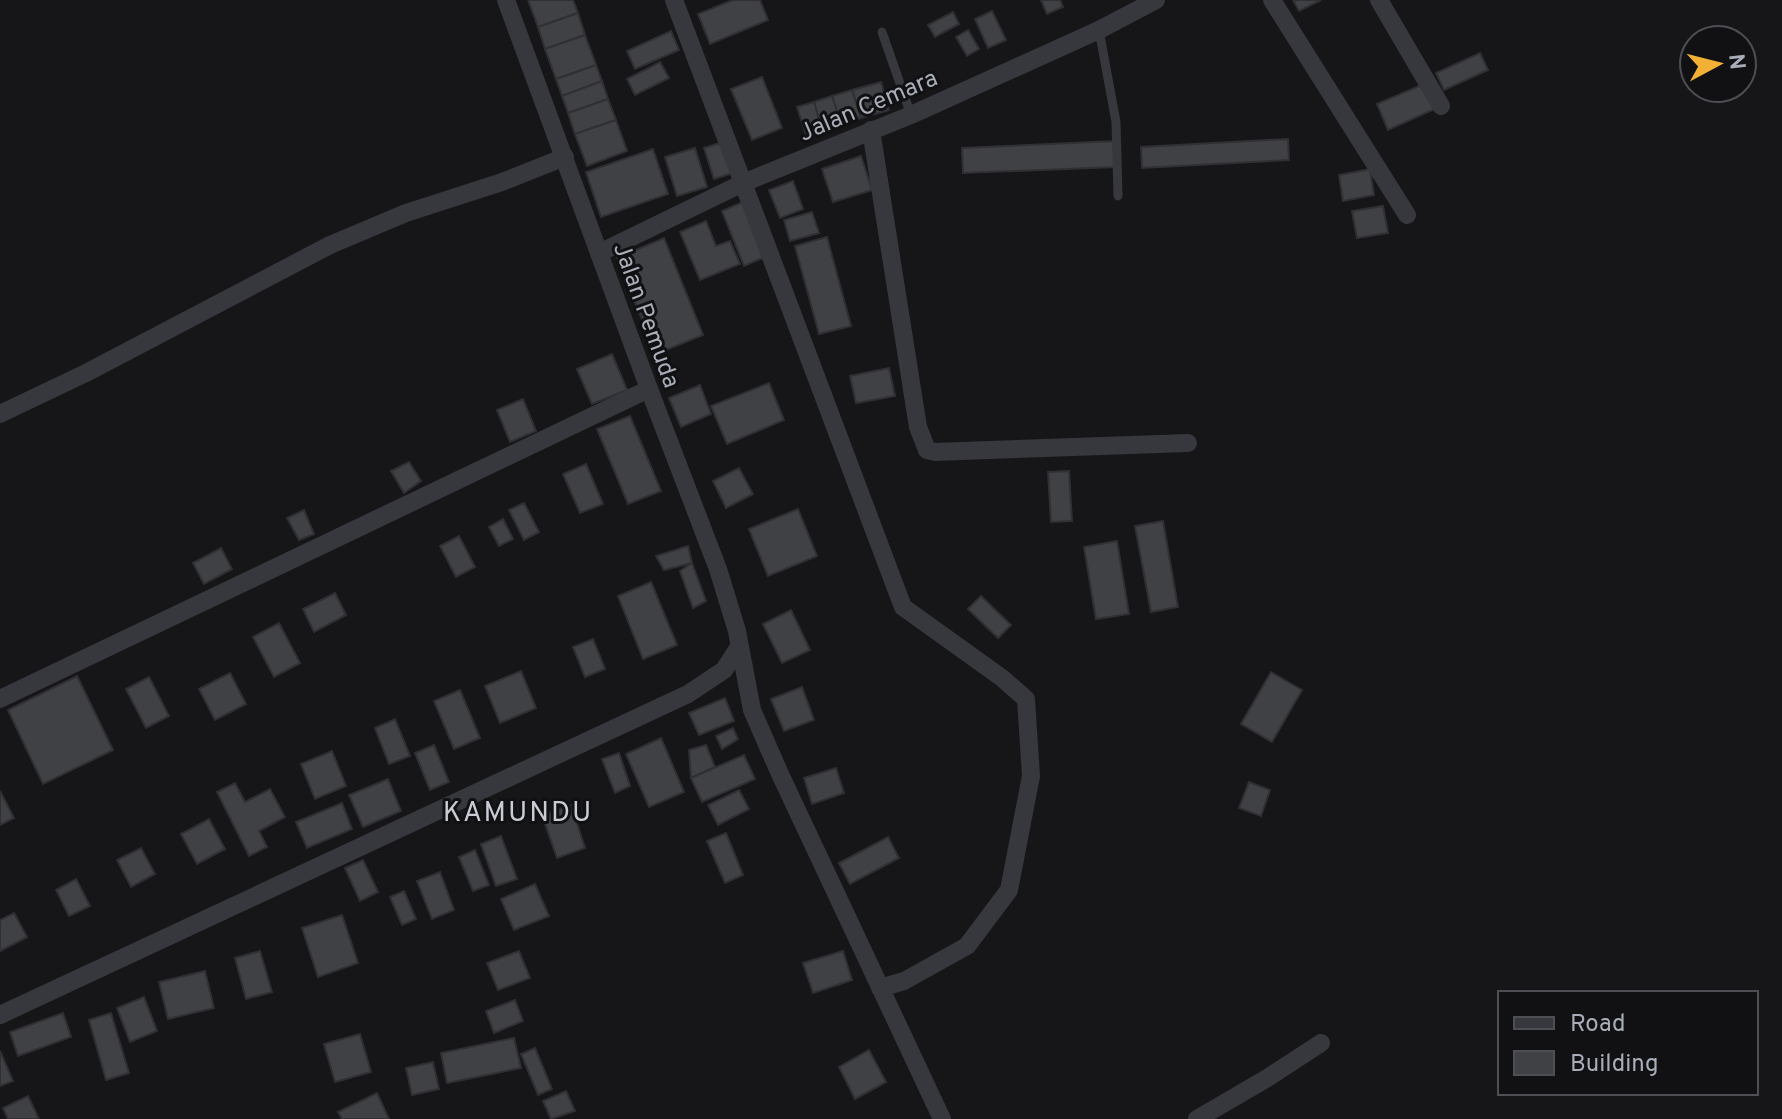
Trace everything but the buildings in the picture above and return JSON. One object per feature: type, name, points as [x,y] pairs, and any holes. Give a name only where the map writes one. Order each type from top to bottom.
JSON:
[{"type":"street","name":"Jalan Pemuda","points":[[506,0],[718,569],[734,618],[752,710],[942,1119]]},
{"type":"street","points":[[674,0],[903,607],[1002,678],[1026,699],[1031,776],[1009,890],[967,946],[904,981],[880,988]]},
{"type":"street","name":"Jalan Cemara","points":[[599,253],[743,183],[911,115],[1099,30],[1156,0]]},
{"type":"street","points":[[1272,0],[1407,215]]},
{"type":"street","points":[[1382,1],[1441,106]]},
{"type":"street","points":[[871,130],[918,427],[927,450],[1188,443]]},
{"type":"street","points":[[0,414],[86,373],[330,245],[406,213],[502,182],[565,157]]},
{"type":"street","points":[[0,699],[649,389]]},
{"type":"street","points":[[0,1015],[688,694],[724,670],[739,647]]},
{"type":"street","points":[[1197,1119],[1321,1043]]},
{"type":"lane","points":[[1099,30],[1116,122],[1118,196]]},
{"type":"lane","points":[[882,32],[911,115]]},
{"type":"district","name":"KAMUNDU","points":[[518,811]]}]
